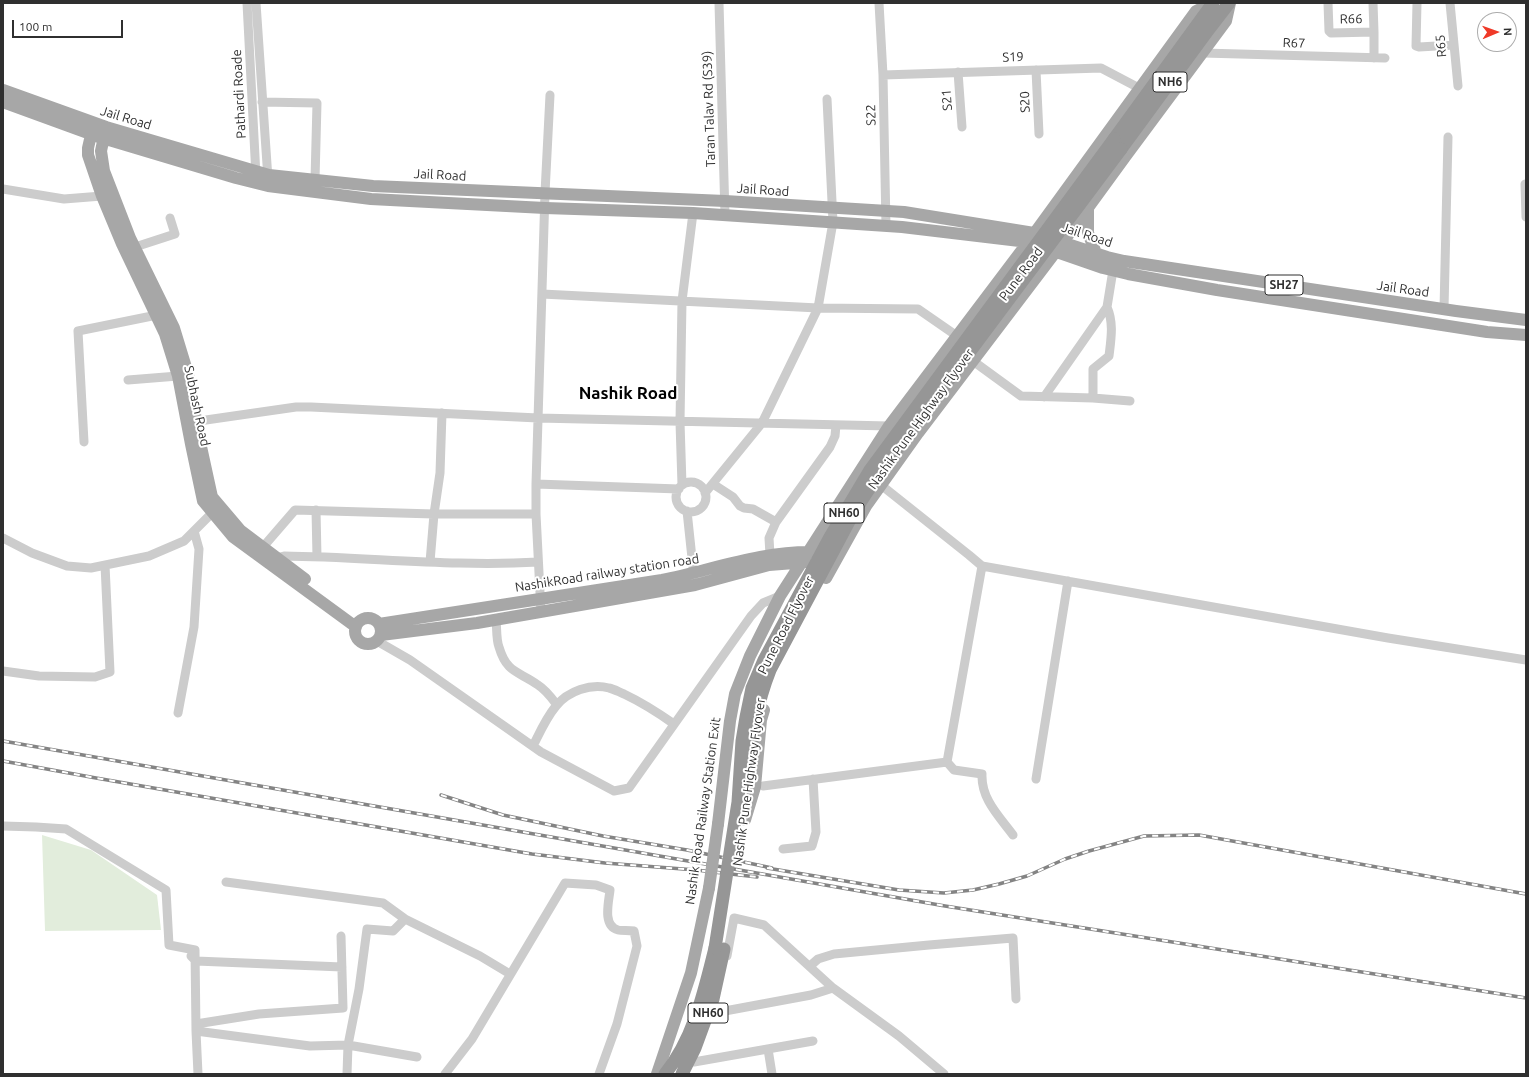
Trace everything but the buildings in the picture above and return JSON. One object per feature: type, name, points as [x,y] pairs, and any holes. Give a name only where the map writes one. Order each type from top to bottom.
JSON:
[{"type":"highway","name":"Nashik Pune Highway Flyover","points":[[665,1074],[672,1065],[691,1030],[719,948],[744,820],[751,746],[756,714],[762,690],[770,670],[854,512],[882,469],[1117,144],[1212,3]]},
{"type":"highway","name":"Nashik Pune Highway Flyover","points":[[682,1074],[695,1048],[713,999],[738,802],[742,741],[752,688],[764,660],[830,537],[870,470],[1117,144],[1230,3]]},
{"type":"main road","name":"Nashik Road Railway Station Exit","points":[[657,1074],[691,974],[709,888],[730,721],[735,694],[750,656],[780,596],[889,426],[1031,238],[1196,11],[1212,3]]},
{"type":"main road","name":"Pune Road","points":[[837,558],[866,506],[881,485],[1056,252],[1226,21],[1230,3]]},
{"type":"main road","name":"Jail Road","points":[[3,90],[92,128]]},
{"type":"main road","points":[[3,102],[92,128],[236,178],[262,179]]},
{"type":"main road","name":"Subhash Road","points":[[92,128],[88,155],[102,196],[122,244],[165,334],[212,497],[240,530],[358,624]]},
{"type":"main road","name":"Subhash Road","points":[[104,133],[101,151],[104,171],[135,247],[174,328],[188,374],[191,422],[203,501],[233,537],[358,624]]},
{"type":"main road","name":"Jail Road","points":[[262,179],[315,180],[373,186],[725,201],[904,212],[1031,238],[1056,252],[1110,266],[1526,320]]},
{"type":"main road","name":"Jail Road","points":[[262,179],[371,199],[544,208],[693,213],[833,222],[1031,238],[1063,242],[1096,253],[1110,266]]},
{"type":"main road","points":[[1088,207],[1088,233],[1096,253]]},
{"type":"main road","points":[[1110,266],[1254,296],[1487,332],[1526,335]]},
{"type":"main road","name":"NashikRoad railway station road","points":[[379,633],[541,598],[626,585],[694,579],[770,555],[805,557]]},
{"type":"main road","points":[[379,633],[372,619],[364,619],[358,624],[356,637],[362,643],[369,644],[379,633],[542,612],[805,557],[837,558]]},
{"type":"main road","name":"Pune Road Flyover","points":[[744,820],[759,786],[762,720],[772,678],[806,612],[837,558]]},
{"type":"street","name":"Pathardi Roade","points":[[247,3],[262,179]]},
{"type":"street","points":[[256,3],[262,102],[262,179]]},
{"type":"street","name":"Taran Talav Rd (S39)","points":[[719,3],[726,215]]},
{"type":"street","name":"S22","points":[[879,3],[883,75],[886,226]]},
{"type":"street","name":"R66","points":[[1328,3],[1329,31],[1331,33],[1374,32],[1373,3]]},
{"type":"street","points":[[1417,3],[1416,46],[1454,45]]},
{"type":"street","name":"R65","points":[[1450,3],[1458,86]]},
{"type":"street","points":[[1374,32],[1374,58]]},
{"type":"street","name":"R67","points":[[1203,53],[1385,58]]},
{"type":"street","name":"S19","points":[[883,75],[1101,68],[1139,88]]},
{"type":"street","name":"S20","points":[[1036,70],[1039,134]]},
{"type":"street","name":"S21","points":[[958,72],[962,127]]},
{"type":"street","points":[[542,612],[538,562],[536,484],[544,208],[550,95]]},
{"type":"street","points":[[705,493],[714,484],[762,424],[818,308],[833,222],[827,99]]},
{"type":"street","points":[[262,102],[317,102],[315,180]]},
{"type":"street","points":[[1444,309],[1448,137]]},
{"type":"street","points":[[1525,184],[1526,217]]},
{"type":"street","points":[[3,189],[64,199],[102,196]]},
{"type":"street","points":[[536,484],[680,487],[691,482],[700,485],[705,493],[706,498],[703,506],[695,511],[687,511],[677,502],[676,498],[680,487],[682,301],[693,213]]},
{"type":"street","points":[[135,247],[175,234],[170,218]]},
{"type":"street","points":[[1093,398],[1093,369],[1109,356],[1112,330],[1110,314],[1107,307],[1110,266]]},
{"type":"street","points":[[542,294],[818,308],[918,308],[956,336]]},
{"type":"street","points":[[1044,396],[1107,307]]},
{"type":"street","points":[[84,442],[78,331],[157,315]]},
{"type":"street","points":[[973,361],[1021,396],[1093,398],[1130,401]]},
{"type":"street","points":[[128,380],[178,376]]},
{"type":"street","points":[[191,422],[311,407],[538,418],[889,426]]},
{"type":"street","points":[[430,562],[434,514],[440,473],[442,414]]},
{"type":"street","points":[[770,555],[769,538],[776,522],[830,447],[835,436],[836,425]]},
{"type":"street","points":[[714,484],[733,497],[740,506],[753,509],[776,522]]},
{"type":"street","points":[[881,485],[982,566],[1381,637],[1526,660]]},
{"type":"street","points":[[263,547],[295,510],[434,514],[536,514]]},
{"type":"street","points":[[316,510],[317,557]]},
{"type":"street","points":[[687,511],[694,579]]},
{"type":"street","points":[[3,538],[32,553],[67,566],[91,568],[149,556],[184,541],[212,512]]},
{"type":"street","points":[[178,713],[194,627],[199,549],[194,531]]},
{"type":"street","points":[[276,558],[284,556],[496,564],[538,562]]},
{"type":"street","points":[[3,671],[39,676],[95,677],[110,672],[105,565]]},
{"type":"street","points":[[947,762],[982,566]]},
{"type":"street","points":[[1036,779],[1068,581]]},
{"type":"street","points":[[379,633],[410,660],[533,746],[614,791],[629,788],[751,616],[763,603],[780,596]]},
{"type":"street","points":[[496,619],[498,646],[508,666],[516,673],[537,684],[549,694],[557,705]]},
{"type":"street","points":[[533,746],[545,721],[557,705],[570,694],[597,687],[610,688],[648,706],[674,724]]},
{"type":"street","points":[[759,786],[947,762]]},
{"type":"street","points":[[947,762],[954,770],[982,774],[982,784],[990,804],[1014,834]]},
{"type":"street","points":[[783,849],[812,846],[816,832],[813,779]]},
{"type":"street","points":[[3,826],[36,826],[66,829],[166,890],[169,945],[195,950],[198,1074]]},
{"type":"street","points":[[226,882],[383,902],[405,919],[480,956],[510,974]]},
{"type":"street","points":[[449,1073],[472,1039],[564,882],[596,885],[610,890],[608,912],[612,927],[618,930],[634,931],[636,946],[617,1024],[599,1074]]},
{"type":"street","points":[[687,1074],[694,1062],[714,1013],[734,918],[764,924],[833,988],[899,1036],[944,1074]]},
{"type":"street","points":[[347,1074],[348,1045],[359,989],[367,929],[392,931],[405,919]]},
{"type":"street","points":[[196,1028],[259,1014],[343,1008],[341,936]]},
{"type":"street","points":[[810,966],[818,959],[834,954],[1013,938],[1016,999]]},
{"type":"street","points":[[195,960],[342,967]]},
{"type":"street","points":[[714,1013],[811,996],[833,988]]},
{"type":"street","points":[[196,1028],[310,1046],[348,1045],[417,1057]]},
{"type":"street","points":[[694,1062],[813,1041]]},
{"type":"street","points":[[768,1049],[772,1074]]},
{"type":"green space","points":[[42,835],[91,850],[157,895],[161,930],[45,931]]},
{"type":"railway","points":[[3,741],[945,906],[1526,998]]},
{"type":"railway","points":[[3,761],[532,854],[605,863],[696,870],[757,877]]},
{"type":"railway","points":[[441,795],[503,815],[603,836],[687,850],[772,868]]},
{"type":"railway","points":[[767,868],[899,890],[944,893],[973,890],[999,884],[1027,876],[1065,859],[1089,851],[1144,836],[1199,835],[1526,894]]},
{"type":"district","name":"Nashik Road","points":[[628,393]]}]
